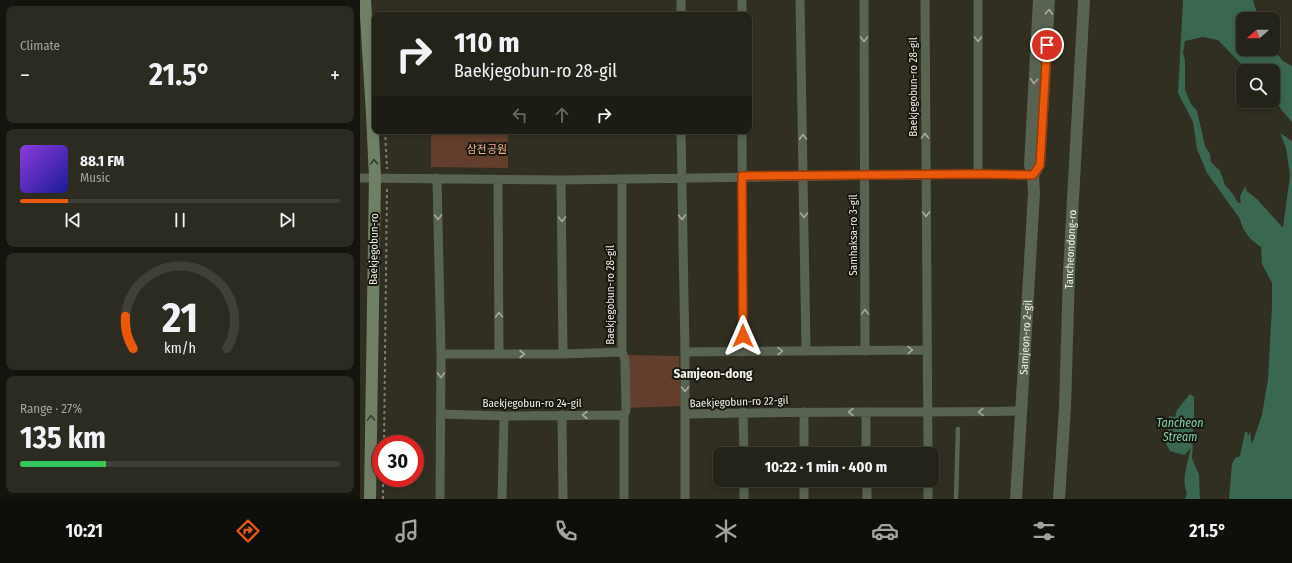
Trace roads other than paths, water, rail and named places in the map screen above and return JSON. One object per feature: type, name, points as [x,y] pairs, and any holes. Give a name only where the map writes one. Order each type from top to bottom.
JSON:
[{"type":"main road","name":"Baekjegobun-ro","points":[[365,0],[372,114]]},
{"type":"main road","name":"Baekjegobun-ro","points":[[370,499],[381,178],[375,134]]},
{"type":"street","points":[[681,0],[681,12]]},
{"type":"street","points":[[742,0],[742,12]]},
{"type":"street","points":[[800,0],[806,350]]},
{"type":"street","name":"Samhaksa-ro 3-gil","points":[[864,0],[865,351]]},
{"type":"street","name":"Baekjegobun-ro 28-gil","points":[[924,0],[926,350],[928,413]]},
{"type":"street","points":[[978,0],[978,174]]},
{"type":"street","name":"Samjeon-ro 2-gil","points":[[1016,499],[1034,193],[1033,175],[1030,165],[1039,0]]},
{"type":"street","points":[[360,178],[562,180],[742,176],[1033,175],[1040,165],[1049,0]]},
{"type":"street","name":"Tancheondong-ro","points":[[1059,499],[1065,408],[1069,272],[1084,0]]},
{"type":"street","points":[[681,134],[685,414]]},
{"type":"street","points":[[742,134],[743,352]]},
{"type":"street","points":[[437,178],[441,354],[440,499]]},
{"type":"street","name":"Baekjegobun-ro 28-gil","points":[[441,354],[563,354],[622,352],[622,179]]},
{"type":"street","points":[[498,180],[499,354]]},
{"type":"street","points":[[562,180],[563,354]]},
{"type":"street","points":[[685,352],[926,350]]},
{"type":"street","points":[[622,352],[625,360],[626,410],[624,415],[624,499]]},
{"type":"street","name":"Baekjegobun-ro 22-gil","points":[[685,499],[685,414],[744,412],[928,413],[1020,411]]},
{"type":"street","points":[[744,412],[744,447]]},
{"type":"street","name":"Baekjegobun-ro 22-gil","points":[[804,412],[804,447]]},
{"type":"street","points":[[866,412],[866,447]]},
{"type":"street","points":[[928,413],[928,447]]},
{"type":"street","name":"Baekjegobun-ro 24-gil","points":[[441,414],[504,416],[624,415]]},
{"type":"street","points":[[562,415],[563,499]]},
{"type":"street","points":[[502,499],[504,416]]},
{"type":"street","points":[[744,487],[744,499]]},
{"type":"street","points":[[804,487],[804,499]]},
{"type":"street","points":[[866,487],[867,499]]},
{"type":"street","points":[[928,487],[928,499]]},
{"type":"lane","points":[[956,499],[958,429]]},
{"type":"water","points":[[1183,0],[1253,0],[1257,12],[1236,12],[1236,56],[1279,56],[1283,61],[1292,66],[1292,122],[1280,108],[1280,64],[1241,64],[1218,40],[1203,37],[1185,41],[1183,53],[1185,60],[1185,90],[1191,104],[1197,111],[1205,146],[1210,154],[1211,162],[1220,171],[1225,185],[1238,203],[1241,203],[1240,197],[1245,186],[1247,191],[1258,200],[1283,228],[1290,175],[1286,148],[1280,133],[1292,141],[1292,499],[1229,499],[1232,464],[1235,458],[1240,456],[1245,432],[1247,432],[1248,436],[1250,432],[1252,444],[1262,415],[1268,379],[1272,283],[1262,264],[1261,247],[1248,235],[1243,228],[1240,219],[1207,173],[1197,149],[1193,122],[1178,93]]},
{"type":"water","name":"Tancheon Stream","points":[[1190,394],[1194,397],[1194,427],[1190,442],[1193,445],[1192,458],[1199,475],[1200,499],[1185,499],[1187,493],[1185,488],[1185,477],[1191,448],[1184,455],[1170,451],[1166,444],[1169,416],[1175,417],[1177,410]]},
{"type":"district","name":"Samjeon-dong","points":[[713,373]]},
{"type":"park label","name":"삼전공원","points":[[487,149]]}]
